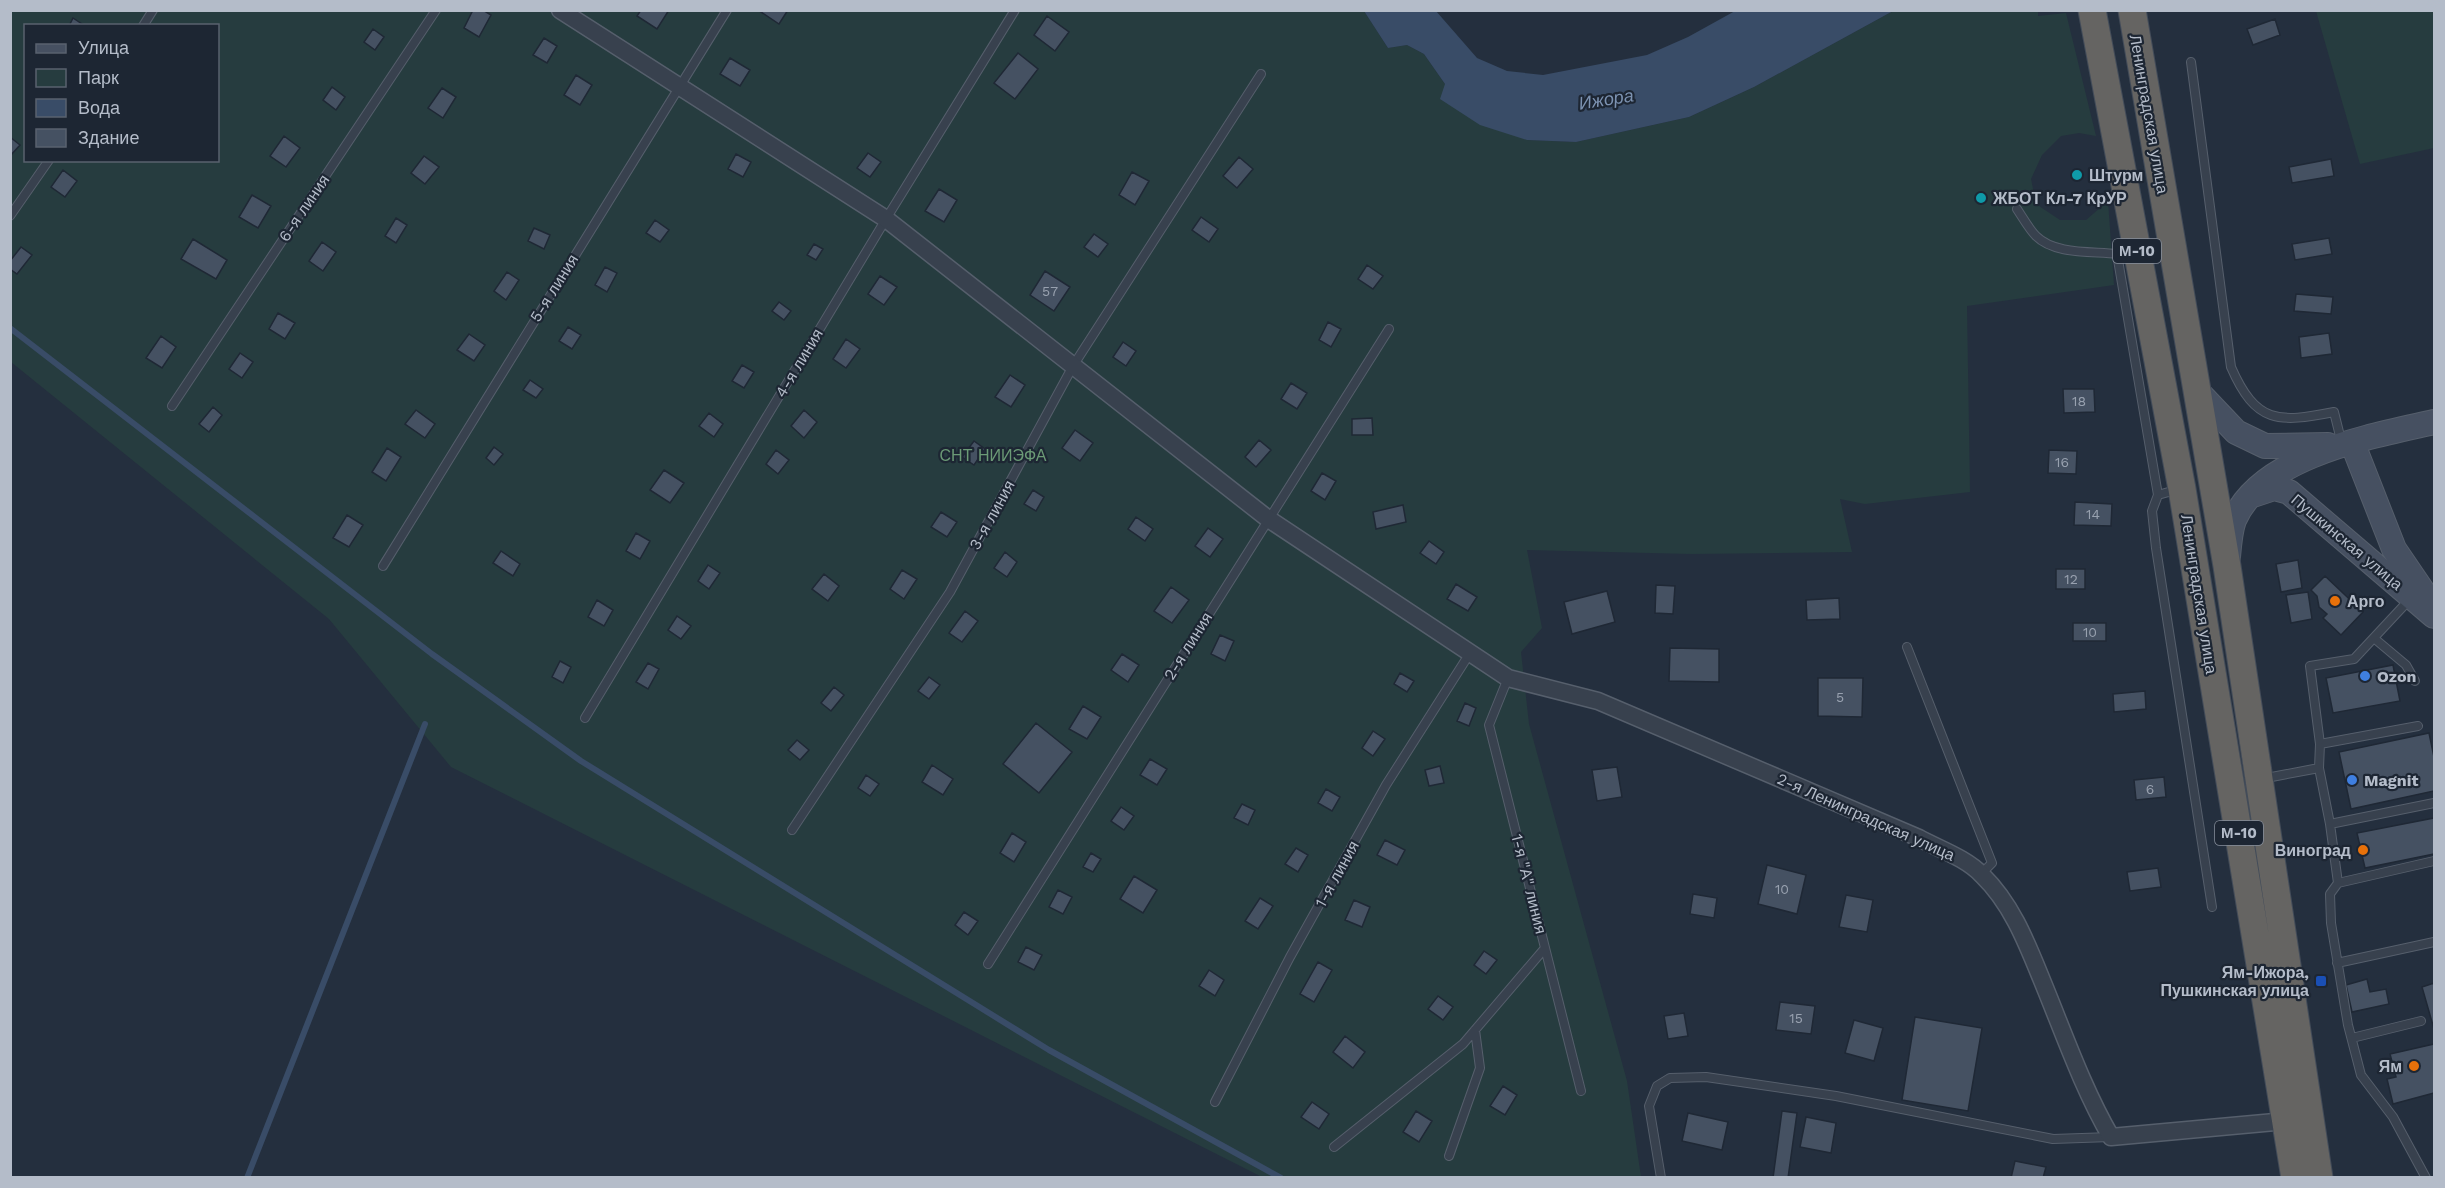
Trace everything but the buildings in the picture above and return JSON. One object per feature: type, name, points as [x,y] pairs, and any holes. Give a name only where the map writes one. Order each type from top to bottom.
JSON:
[{"type":"highway","name":"Ленинградская улица","points":[[2132,10],[2227,566],[2319,1178]]},
{"type":"highway","name":"Ленинградская улица","points":[[2092,12],[2170,492],[2295,1178]]},
{"type":"main road","points":[[2198,392],[2236,432],[2265,446],[2347,443]]},
{"type":"main road","points":[[2227,566],[2235,520],[2253,495],[2280,470],[2347,443],[2434,422]]},
{"type":"main road","name":"Пушкинская улица","points":[[2347,443],[2394,549],[2434,608]]},
{"type":"main road","name":"Пушкинская улица","points":[[2253,495],[2274,488],[2289,492],[2434,616]]},
{"type":"street","name":"2-я Ленинградская улица","points":[[560,10],[886,219],[1268,518],[1509,678],[1598,701],[1919,838],[1954,856],[1981,874],[2004,902],[2022,931],[2092,1105],[2111,1137]]},
{"type":"street","points":[[2111,1137],[2286,1121]]},
{"type":"lane","points":[[144,24],[153,10]]},
{"type":"lane","name":"6-я линия","points":[[172,406],[436,10]]},
{"type":"lane","name":"5-я линия","points":[[383,566],[727,10]]},
{"type":"lane","name":"4-я линия","points":[[585,718],[1015,10]]},
{"type":"lane","points":[[2191,62],[2231,367],[2249,402],[2268,414],[2293,420],[2334,412],[2347,443]]},
{"type":"lane","name":"3-я линия","points":[[792,830],[950,591],[1073,366],[1261,74]]},
{"type":"lane","points":[[10,216],[48,162]]},
{"type":"lane","points":[[2017,209],[2035,235],[2045,243],[2057,248],[2117,254],[2170,492],[2152,511],[2212,907]]},
{"type":"lane","name":"2-я линия","points":[[988,964],[1389,329]]},
{"type":"lane","points":[[2412,597],[2354,659],[2310,666],[2320,744],[2319,768],[2331,824],[2338,883],[2331,894],[2331,923],[2352,1038],[2361,1075],[2393,1117],[2426,1178]]},
{"type":"lane","points":[[2375,639],[2406,664],[2415,681]]},
{"type":"lane","points":[[1906,647],[1992,863],[1981,874]]},
{"type":"lane","name":"1-я линия","points":[[1215,1102],[1290,957],[1386,785],[1470,653]]},
{"type":"lane","name":"1-я \"А\" линия","points":[[1509,678],[1489,725],[1581,1091]]},
{"type":"lane","points":[[2320,744],[2418,726]]},
{"type":"lane","points":[[2258,780],[2319,768]]},
{"type":"lane","points":[[2331,824],[2434,803]]},
{"type":"lane","points":[[2338,883],[2434,861]]},
{"type":"lane","points":[[2337,963],[2434,942]]},
{"type":"lane","points":[[1334,1147],[1463,1044],[1545,948]]},
{"type":"lane","points":[[2352,1038],[2421,1021]]},
{"type":"lane","points":[[1449,1156],[1480,1068],[1475,1030]]},
{"type":"lane","points":[[1660,1178],[1649,1106],[1657,1086],[1670,1078],[1706,1077],[1836,1096],[2053,1138],[2111,1137]]},
{"type":"green space","name":"СНТ НИИЭФА","points":[[2038,10],[2038,16],[2066,13],[2096,136],[2079,133],[2061,136],[2042,155],[2031,179],[2036,204],[2060,220],[2086,220],[2108,201],[2114,285],[1967,306],[1970,492],[1865,504],[1840,499],[1852,552],[1691,554],[1527,550],[1542,628],[1521,652],[1529,724],[1627,1081],[1641,1177],[1262,1177],[451,767],[329,619],[11,362],[10,11],[1364,11],[1388,48],[1407,45],[1424,54],[1445,84],[1527,140],[1576,142],[1689,117],[1754,87],[1893,11]]},
{"type":"green space","points":[[2316,11],[2434,11],[2434,148],[2360,164]]},
{"type":"water","name":"Ижора","points":[[1364,11],[1436,11],[1477,58],[1507,71],[1543,75],[1647,55],[1688,37],[1735,11],[1893,11],[1754,87],[1689,117],[1576,142],[1527,140],[1480,125],[1440,99],[1445,84],[1424,54],[1407,45],[1388,48]]},
{"type":"waterway","points":[[10,328],[432,654],[581,761],[1049,1050],[1281,1178]]},
{"type":"waterway","points":[[247,1178],[425,724]]},
{"type":"place","name":"Штурм","points":[[2077,175]]},
{"type":"place","name":"ЖБОТ Кл-7 КрУР","points":[[1981,198]]},
{"type":"place","name":"Арго","points":[[2335,601]]},
{"type":"place","name":"Ozon","points":[[2365,676]]},
{"type":"place","name":"Magnit","points":[[2352,780]]},
{"type":"place","name":"Виноград","points":[[2363,850]]},
{"type":"place","name":"Ям-Ижора, Пушкинская улица","points":[[2321,981]]},
{"type":"place","name":"Ям","points":[[2414,1066]]}]
